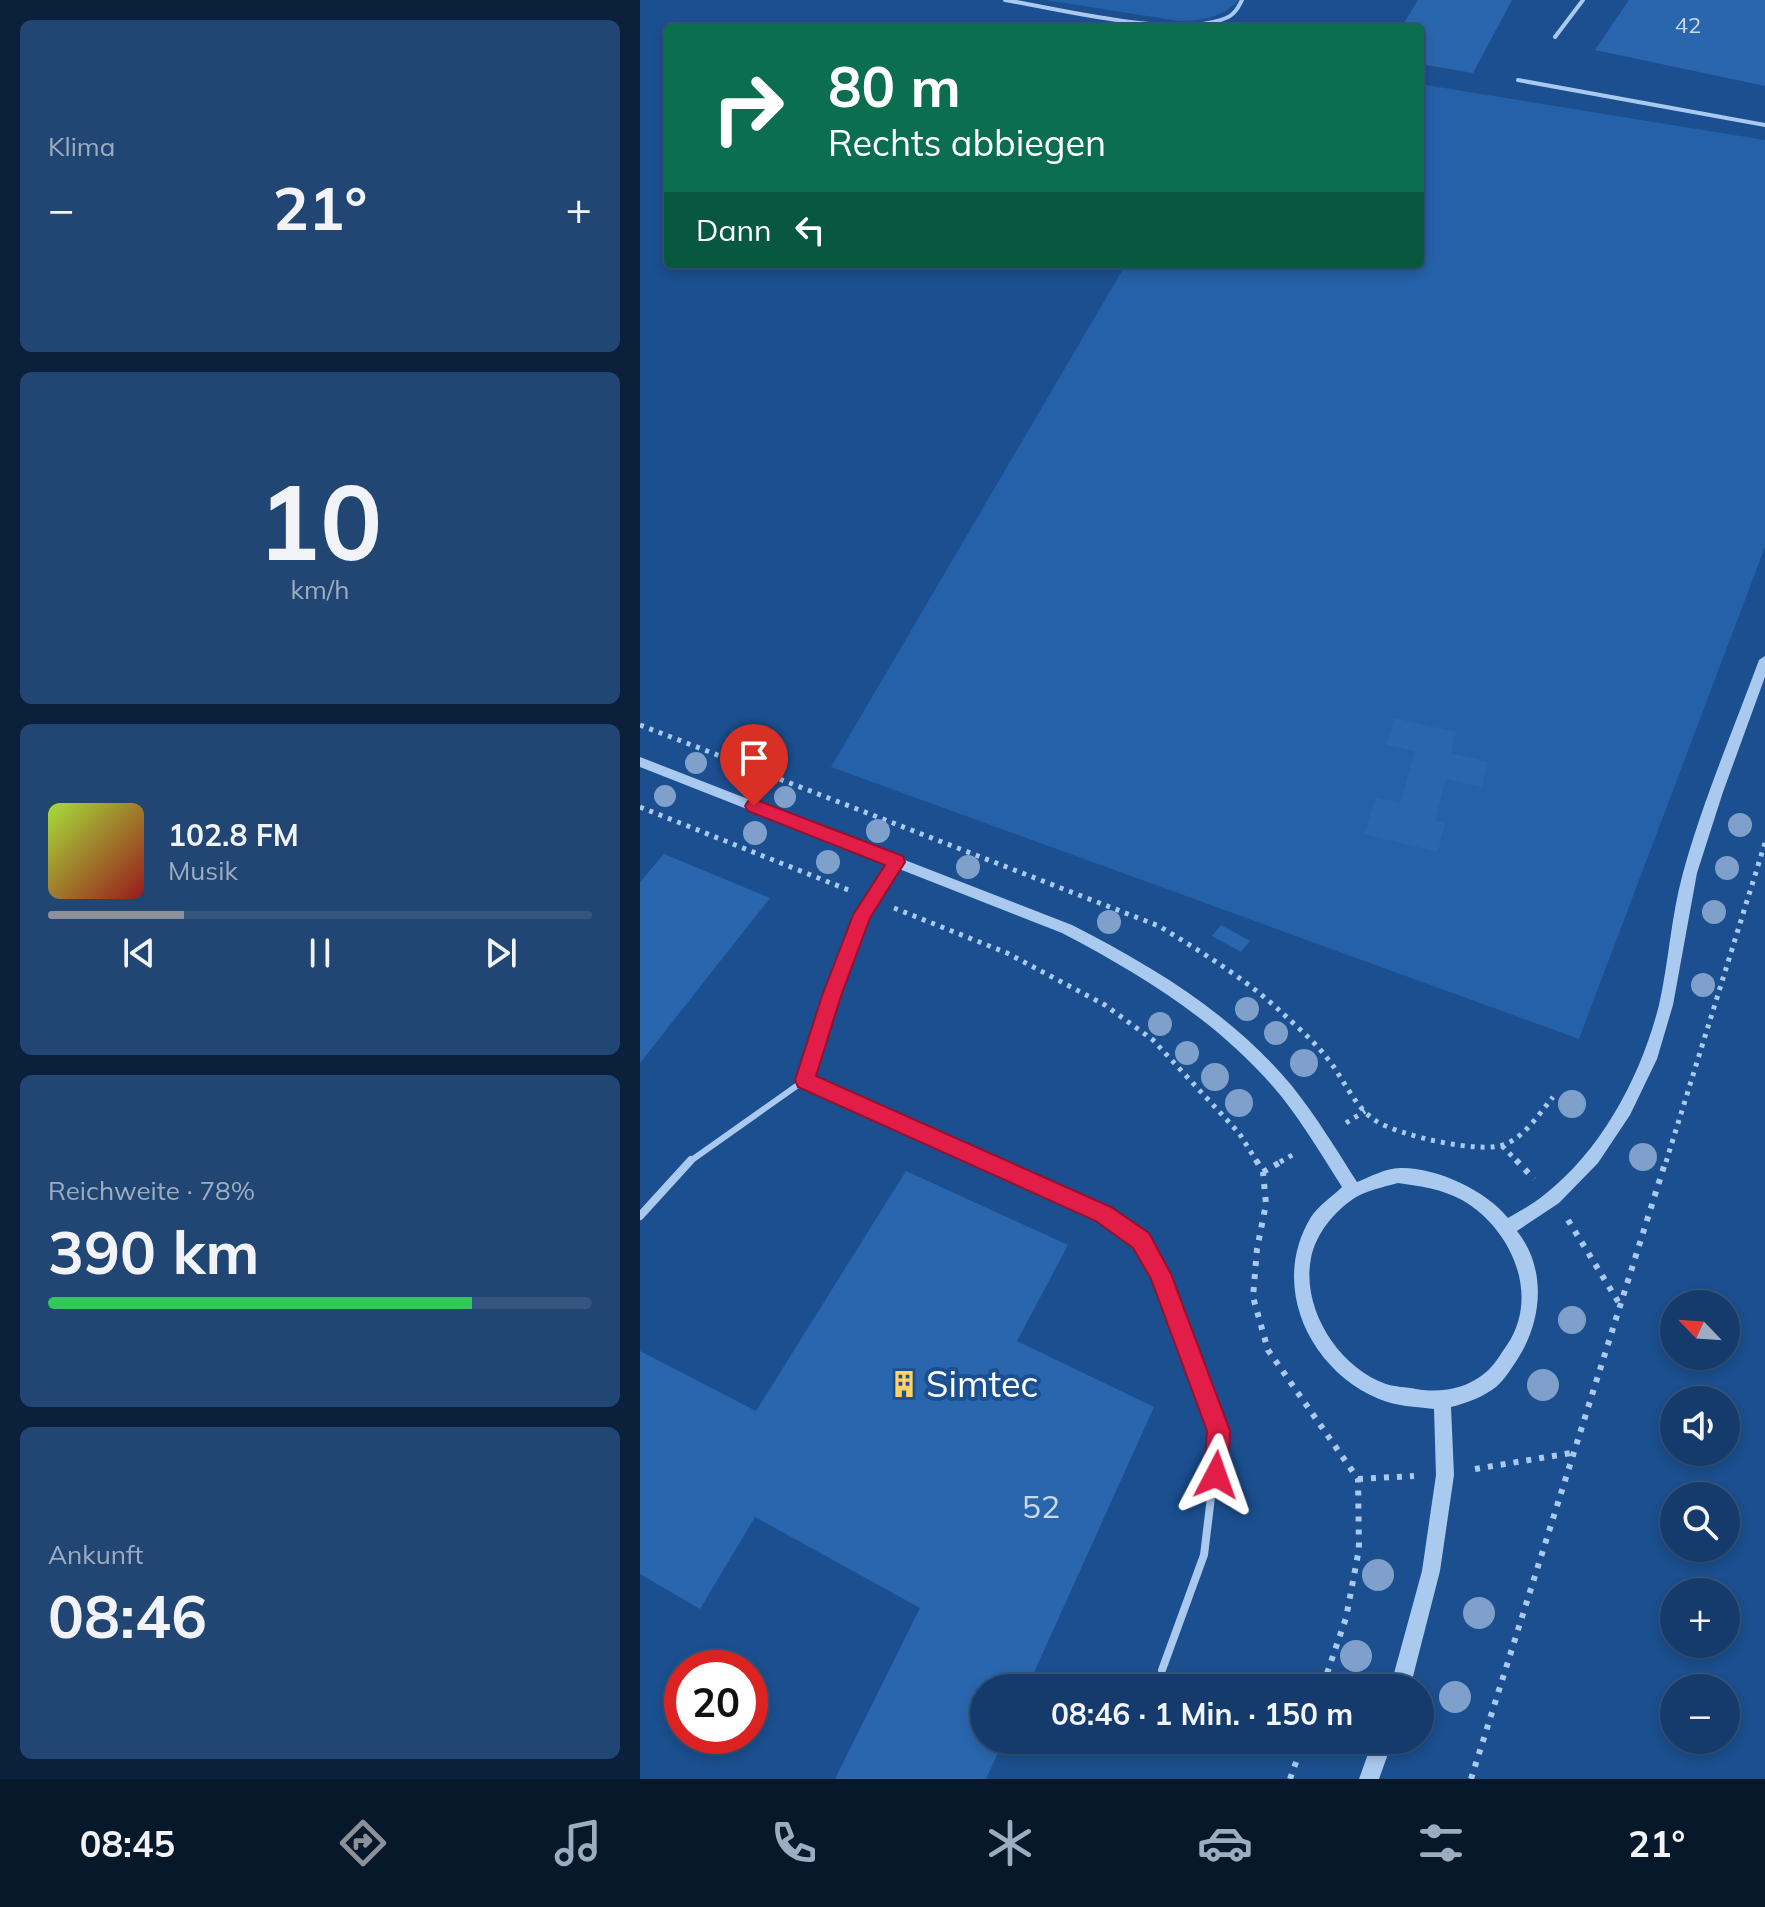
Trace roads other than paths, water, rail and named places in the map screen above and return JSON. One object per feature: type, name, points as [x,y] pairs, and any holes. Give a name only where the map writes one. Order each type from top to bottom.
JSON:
[{"type":"street","points":[[1507,1228],[1553,1198],[1579,1170],[1622,1113],[1640,1082],[1654,1049],[1667,1002],[1675,940],[1691,872],[1765,660]]},
{"type":"street","points":[[640,762],[1067,929],[1127,959],[1184,995],[1238,1039],[1286,1091],[1352,1188]]},
{"type":"street","points":[[1422,1176],[1447,1182],[1470,1194],[1507,1228],[1521,1253],[1529,1279],[1530,1307],[1524,1334],[1512,1358],[1493,1378],[1469,1392],[1442,1400],[1412,1400],[1382,1394],[1354,1379],[1331,1358],[1314,1333],[1303,1306],[1300,1277],[1304,1250],[1314,1225],[1331,1204],[1352,1188],[1374,1179],[1422,1176]]},
{"type":"street","points":[[1404,1674],[1431,1571],[1445,1475],[1442,1400]]},
{"type":"street","points":[[1369,1779],[1378,1754]]},
{"type":"lane","points":[[1005,0],[1168,24]]},
{"type":"lane","points":[[1194,24],[1225,19],[1235,13],[1242,0]]},
{"type":"lane","points":[[1555,37],[1583,0]]},
{"type":"lane","points":[[1518,80],[1765,125]]},
{"type":"lane","points":[[640,1216],[694,1157],[805,1080],[831,996],[862,915],[896,862]]},
{"type":"lane","points":[[805,1080],[1104,1214],[1141,1241],[1160,1274],[1219,1431],[1204,1555],[1162,1670]]},
{"type":"place","name":"Simtec","points":[[904,1384]]}]
